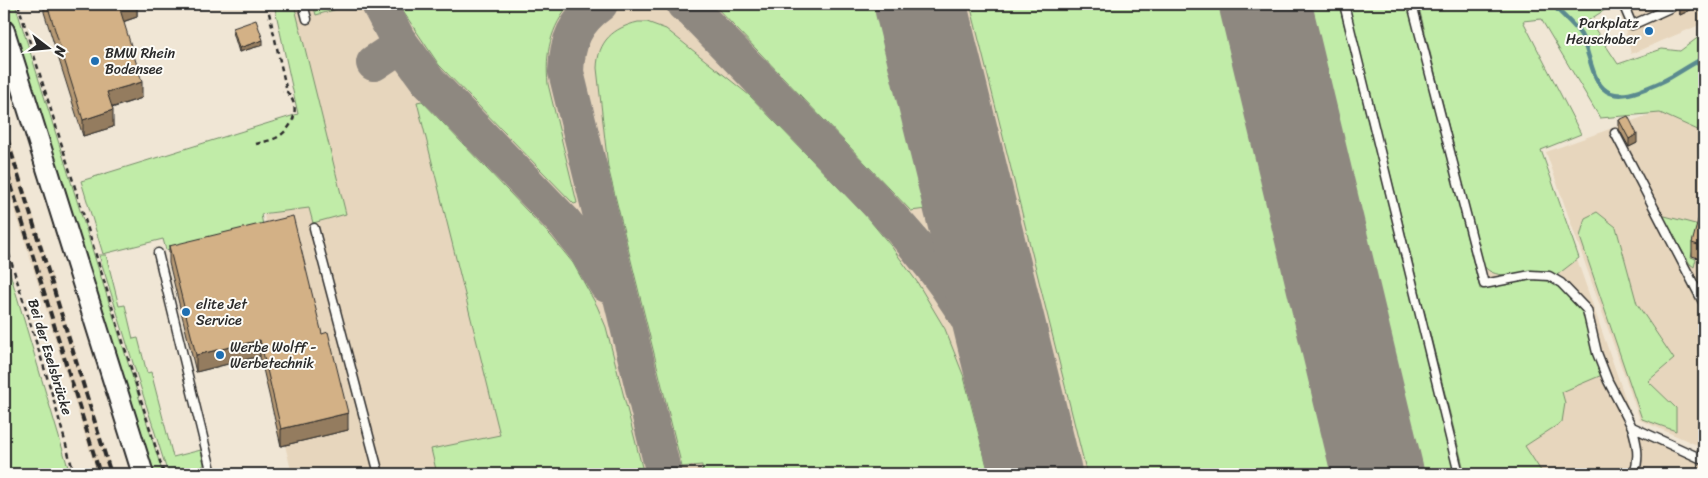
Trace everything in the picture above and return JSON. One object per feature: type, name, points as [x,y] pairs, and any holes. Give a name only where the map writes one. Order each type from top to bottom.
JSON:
[{"type":"street","points":[[4,31],[143,474]]},
{"type":"lane","points":[[303,4],[307,19]]},
{"type":"lane","points":[[1344,4],[1459,474]]},
{"type":"lane","points":[[1412,4],[1484,284],[1531,275],[1549,276],[1561,283],[1587,310],[1597,353],[1608,381],[1632,427],[1638,443],[1638,458],[1634,474]]},
{"type":"lane","points":[[1623,4],[1632,25],[1672,7]]},
{"type":"lane","points":[[1616,133],[1704,304]]},
{"type":"lane","points":[[314,228],[379,474]]},
{"type":"lane","points":[[158,252],[212,474]]},
{"type":"lane","points":[[1632,427],[1704,460]]},
{"type":"path","points":[[18,4],[164,474]]},
{"type":"path","points":[[256,144],[275,139],[290,128],[296,109],[293,98],[287,92],[267,4]]},
{"type":"path","points":[[282,92],[287,92]]},
{"type":"path","name":"Bei der Eselsbrücke","points":[[4,240],[51,390],[74,474]]},
{"type":"shaded area","points":[[279,4],[1514,4],[1538,148],[1635,426],[1704,457],[1704,474],[292,474],[285,445],[281,446],[260,356],[293,348],[264,215],[327,201]]},
{"type":"shaded area","points":[[1619,4],[1704,4],[1704,23],[1631,54]]},
{"type":"shaded area","points":[[1704,95],[1704,448],[1640,420],[1546,152]]},
{"type":"shaded area","points":[[4,120],[113,474],[97,474],[4,174]]},
{"type":"green space","points":[[4,4],[15,4],[163,474],[148,474],[5,16]]},
{"type":"green space","points":[[274,4],[294,4],[346,214],[313,223],[309,208],[261,214],[263,226],[166,250],[163,239],[103,254],[81,181],[298,114]]},
{"type":"green space","points":[[313,4],[355,4],[316,15]]},
{"type":"green space","points":[[398,4],[571,4],[558,22],[550,41],[547,73],[577,203],[574,204],[439,65]]},
{"type":"green space","points":[[713,4],[875,4],[926,209],[911,211]]},
{"type":"green space","points":[[970,4],[1339,4],[1455,474],[1087,474]]},
{"type":"green space","points":[[1348,4],[1409,4],[1480,289],[1533,278],[1550,280],[1564,289],[1579,305],[1584,315],[1593,353],[1602,375],[1562,392],[1565,403],[1562,422],[1525,446],[1543,474],[1465,474]]},
{"type":"green space","points":[[1418,4],[1614,4],[1589,20],[1618,64],[1662,49],[1680,51],[1704,33],[1704,129],[1700,131],[1660,113],[1600,118],[1541,19],[1523,21],[1581,134],[1541,150],[1579,258],[1557,275],[1545,271],[1503,275],[1489,271],[1483,265]]},
{"type":"green space","points":[[638,22],[647,22],[666,29],[749,95],[867,217],[891,246],[917,282],[945,329],[964,377],[989,474],[702,474],[702,465],[682,467],[608,167],[597,68],[600,50],[608,37],[621,28]]},
{"type":"green space","points":[[422,101],[551,236],[573,263],[597,306],[606,327],[643,471],[641,474],[437,474],[431,449],[500,435],[417,102]]},
{"type":"green space","points":[[1597,212],[1616,227],[1637,304],[1674,359],[1648,381],[1676,408],[1676,431],[1642,419],[1580,237],[1585,218]]},
{"type":"green space","points":[[1661,215],[1699,225],[1691,257],[1696,259],[1694,267],[1690,264]]},
{"type":"green space","points":[[4,253],[70,474],[4,474]]},
{"type":"green space","points":[[99,255],[106,255],[119,306],[125,305],[133,339],[138,338],[147,373],[151,372],[173,457],[201,450],[204,464],[198,474],[168,474]]},
{"type":"building","name":"BMW Rhein Bodensee","points":[[47,4],[127,4],[119,6],[142,82],[107,92],[113,110],[83,120]]},
{"type":"building","points":[[256,20],[263,40],[239,48],[233,28]]},
{"type":"building","points":[[1628,116],[1637,134],[1629,139],[1619,120]]},
{"type":"building","points":[[1700,213],[1704,214],[1704,247],[1692,243]]},
{"type":"building","points":[[293,216],[322,334],[328,332],[348,413],[281,429],[260,340],[196,355],[169,246]]},
{"type":"waterway","points":[[1552,4],[1581,35],[1597,80],[1603,88],[1612,94],[1623,95],[1647,88],[1704,58]]},
{"type":"taxiway","points":[[379,4],[398,40],[428,81],[565,223],[587,251],[607,285]]},
{"type":"taxiway","points":[[600,4],[584,18],[574,33],[568,51],[566,72],[664,474]]},
{"type":"taxiway","points":[[684,4],[710,28],[873,198],[910,239],[945,283],[984,346],[1008,396],[1034,466]]},
{"type":"taxiway","points":[[374,63],[395,49],[398,40]]},
{"type":"runway","points":[[920,4],[1036,474]]},
{"type":"runway","points":[[1265,4],[1378,474]]},
{"type":"railway","points":[[4,129],[111,474]]},
{"type":"railway","points":[[4,162],[100,474]]},
{"type":"place","name":"Parkplatz Heuschober","points":[[1649,31]]},
{"type":"place","name":"BMW Rhein Bodensee","points":[[95,61]]},
{"type":"place","name":"elite Jet Service","points":[[186,312]]},
{"type":"place","name":"Werbe Wolff - Werbetechnik","points":[[220,355]]}]
